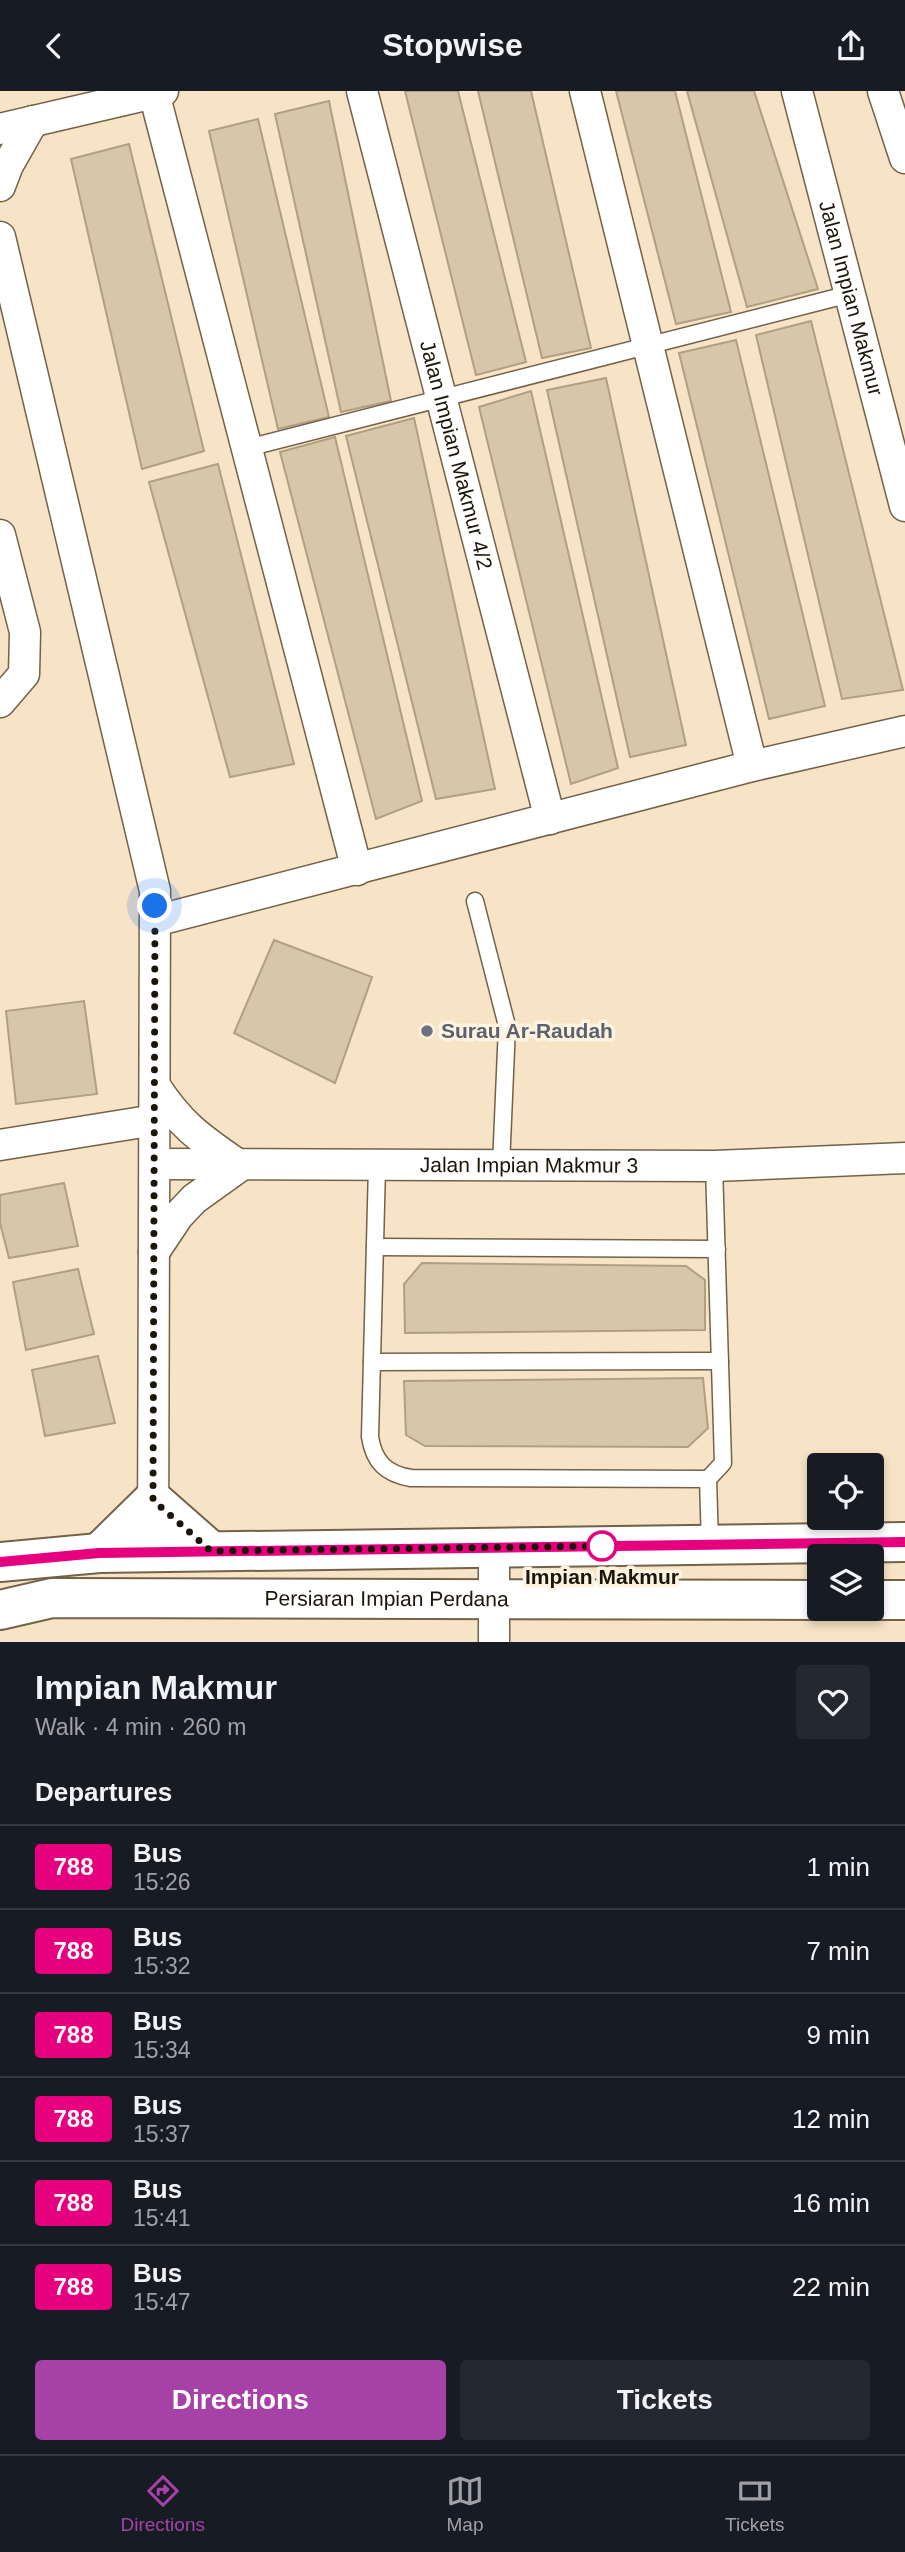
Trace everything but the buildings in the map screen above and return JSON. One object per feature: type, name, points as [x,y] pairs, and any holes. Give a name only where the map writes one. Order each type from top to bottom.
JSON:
[{"type":"street","name":"Jalan Impian Makmur 4/2","points":[[362,91],[550,818]]},
{"type":"street","points":[[585,91],[752,766]]},
{"type":"street","name":"Jalan Impian Makmur","points":[[797,91],[905,506]]},
{"type":"street","points":[[883,91],[905,158]]},
{"type":"street","points":[[0,129],[159,92],[247,448],[357,870]]},
{"type":"street","points":[[0,186],[33,121]]},
{"type":"street","points":[[0,237],[155,891],[153,1553]]},
{"type":"street","points":[[0,535],[24,632],[24,674],[0,702]]},
{"type":"street","points":[[155,921],[752,766],[905,731]]},
{"type":"street","points":[[154,1253],[178,1216],[194,1199],[240,1166],[189,1131],[173,1115],[155,1086]]},
{"type":"street","points":[[0,1145],[155,1120]]},
{"type":"street","name":"Jalan Impian Makmur 3","points":[[155,1164],[714,1166],[905,1158]]},
{"type":"street","points":[[153,1500],[211,1551]]},
{"type":"street","points":[[99,1553],[153,1500]]},
{"type":"street","points":[[0,1562],[99,1553],[905,1542]]},
{"type":"street","points":[[494,1547],[494,1642]]},
{"type":"street","name":"Persiaran Impian Perdana","points":[[0,1610],[52,1598],[807,1600]]},
{"type":"street","points":[[884,1600],[905,1600]]},
{"type":"lane","points":[[247,448],[850,294]]},
{"type":"lane","points":[[475,901],[507,1026],[501,1166]]},
{"type":"lane","points":[[377,1166],[372,1362],[372,1449],[377,1461],[398,1476],[708,1479]]},
{"type":"lane","points":[[710,1544],[708,1479],[723,1463],[714,1166]]},
{"type":"lane","points":[[375,1247],[717,1249]]},
{"type":"lane","points":[[372,1362],[720,1361]]},
{"type":"bus line","name":"788","points":[[0,1562],[99,1553],[905,1542]]},
{"type":"place","name":"Surau Ar-Raudah","points":[[427,1031]]},
{"type":"place","name":"Impian Makmur","points":[[602,1546]]},
{"type":"route","points":[[155,906],[153,1500],[211,1551],[602,1546]]}]
